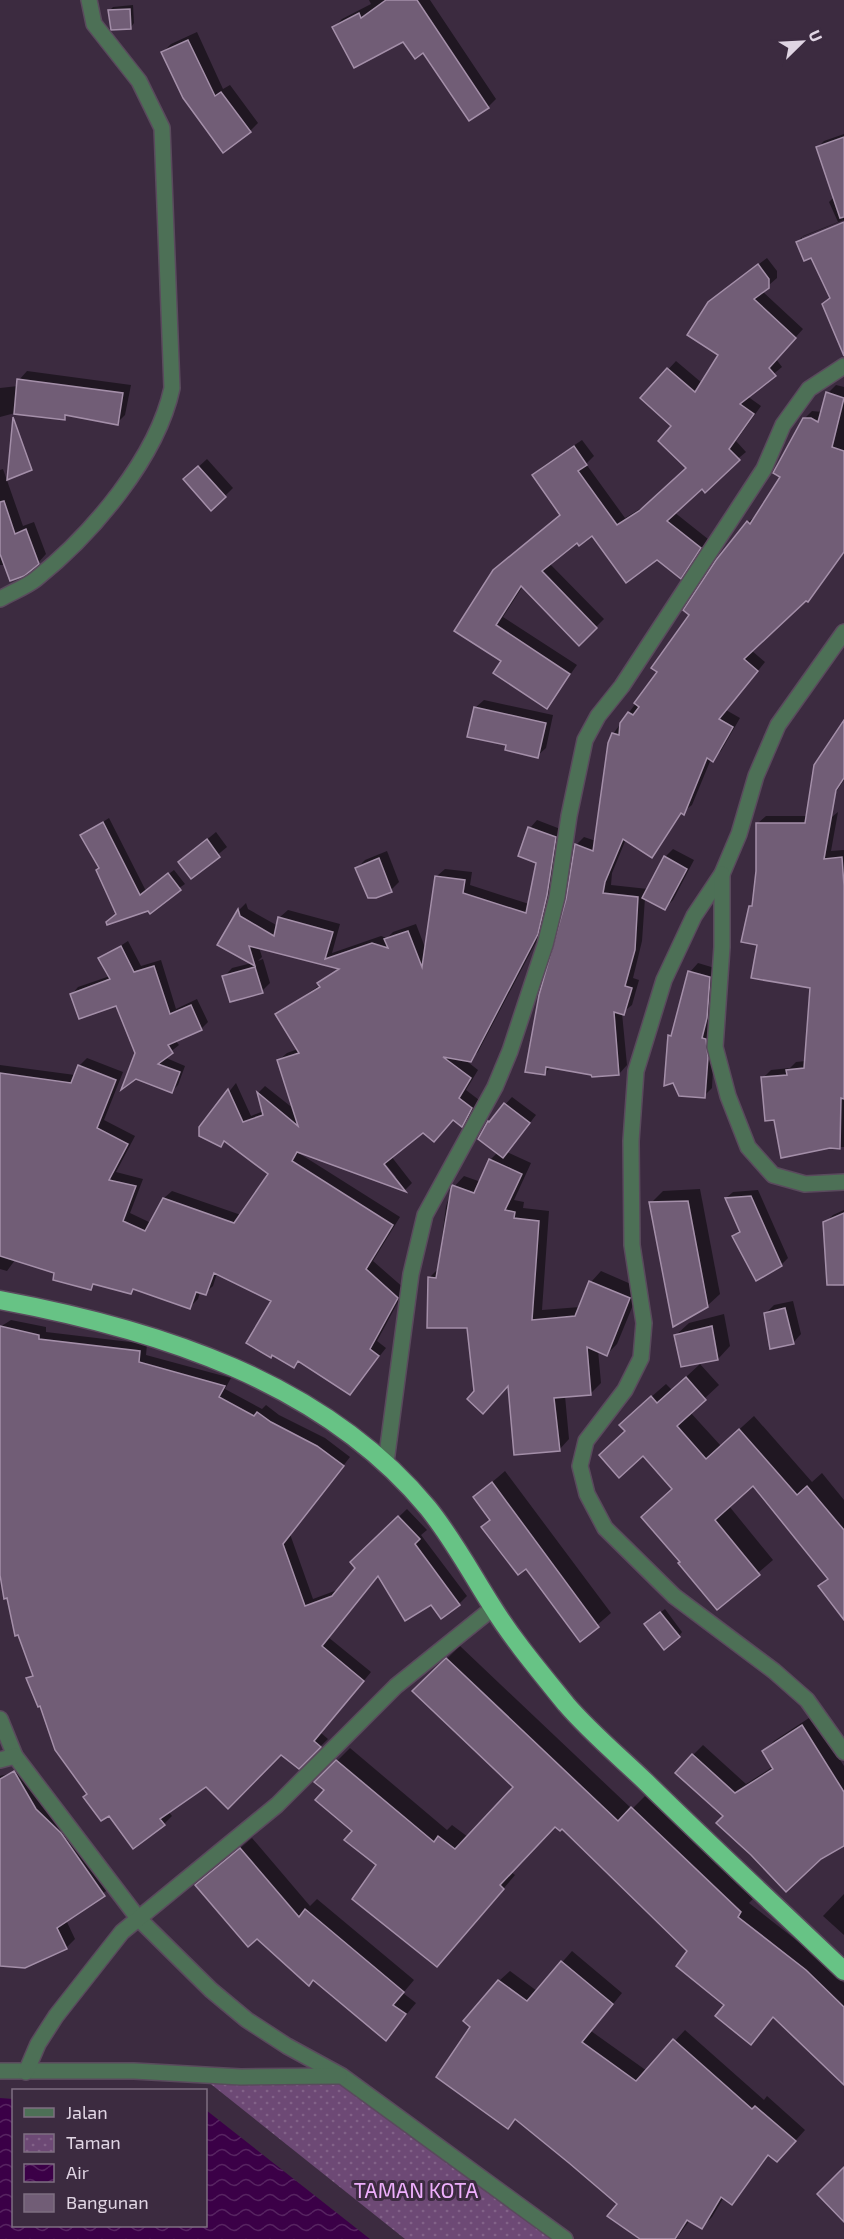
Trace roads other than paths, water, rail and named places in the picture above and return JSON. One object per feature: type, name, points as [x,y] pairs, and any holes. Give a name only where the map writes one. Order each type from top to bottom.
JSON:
[{"type":"highway","points":[[0,1300],[125,1329],[227,1362],[332,1422],[386,1462],[428,1509],[463,1556],[493,1608],[568,1706],[844,1971]]},
{"type":"street","points":[[0,598],[34,580],[85,534],[156,436],[167,409],[172,387],[162,128],[139,81],[94,24],[89,0]]},
{"type":"street","points":[[386,1462],[411,1274],[425,1215],[495,1087],[523,1013],[557,897],[569,816],[585,740],[598,716],[622,686],[764,470],[783,425],[809,389],[844,366]]},
{"type":"street","points":[[844,632],[778,725],[756,776],[739,834],[722,874],[694,916],[664,980],[636,1071],[631,1141],[632,1245],[644,1323],[641,1358],[625,1390],[586,1441],[580,1466],[587,1494],[605,1528],[674,1596],[774,1671],[807,1700],[844,1752]]},
{"type":"street","points":[[722,874],[722,947],[715,1047],[728,1095],[748,1147],[773,1175],[806,1184],[844,1182]]},
{"type":"street","points":[[26,2072],[38,2044],[56,2016],[100,1956],[138,1918],[277,1804],[396,1686],[493,1608]]},
{"type":"street","points":[[0,1719],[7,1758],[138,1918],[211,1990],[246,2020],[286,2046],[342,2076],[565,2239]]},
{"type":"street","points":[[0,2071],[134,2071],[241,2077],[342,2076]]},
{"type":"water","points":[[0,2098],[12,2099],[12,2227],[207,2227],[207,2111],[370,2239],[0,2239]]},
{"type":"park label","name":"TAMAN KOTA","points":[[416,2191]]}]
